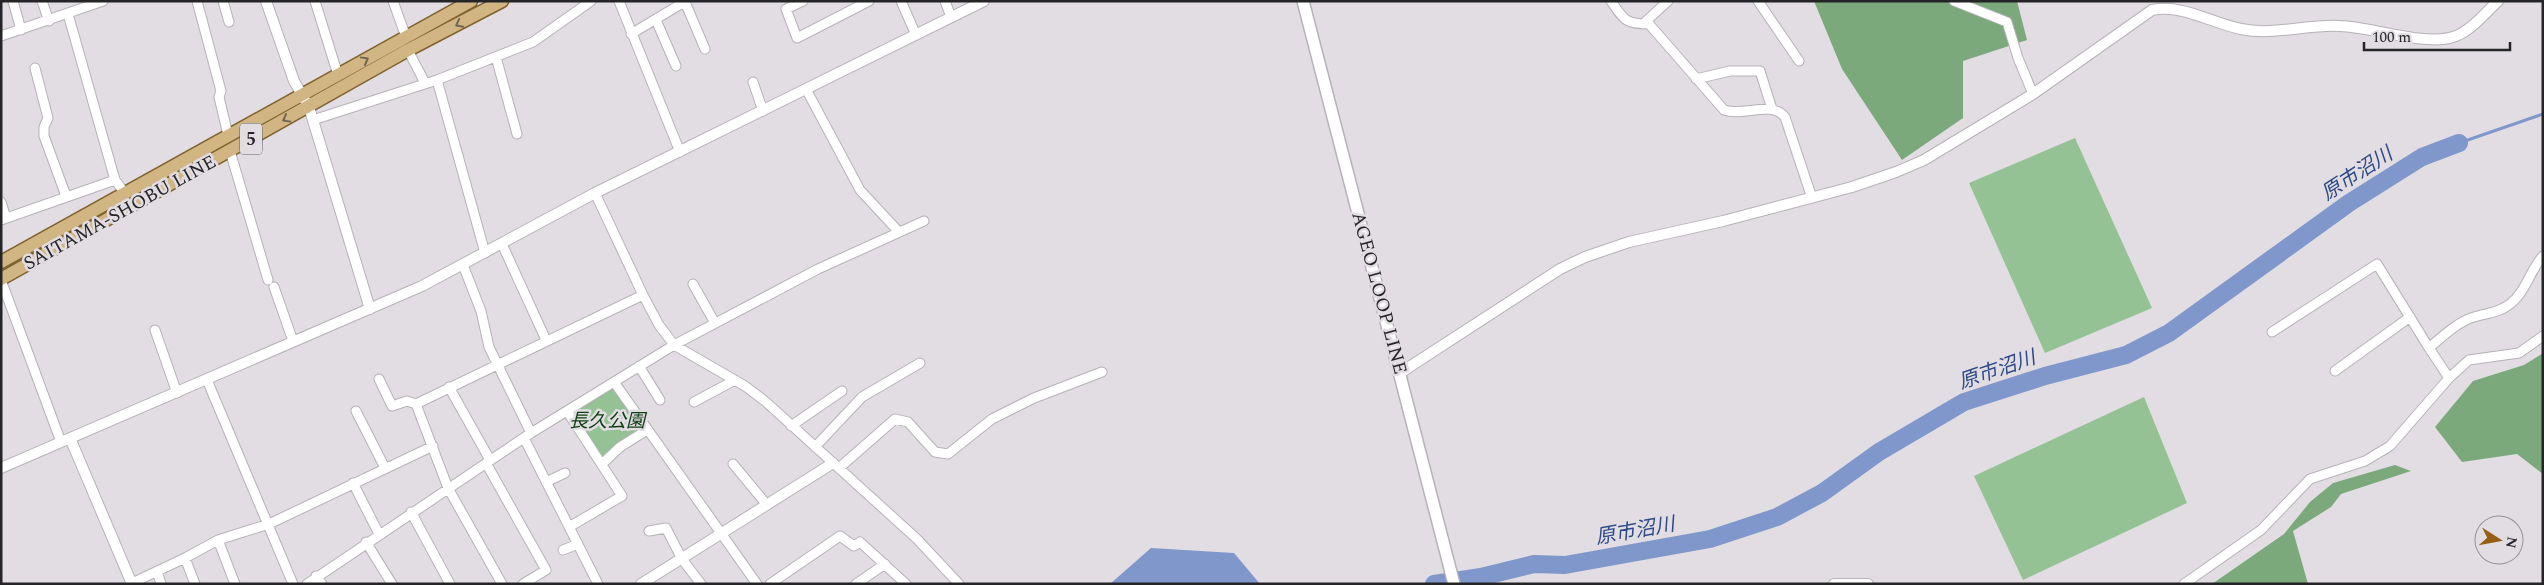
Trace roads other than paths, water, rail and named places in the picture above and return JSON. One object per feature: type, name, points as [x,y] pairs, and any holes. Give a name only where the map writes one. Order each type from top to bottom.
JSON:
[{"type":"main road","name":"SAITAMA-SHOBU LINE","points":[[1,262],[471,1]]},
{"type":"main road","name":"SAITAMA-SHOBU LINE","points":[[1,280],[408,50],[502,1]]},
{"type":"main road","name":"AGEO LOOP LINE","points":[[1303,1],[1454,584]]},
{"type":"street","points":[[13,1],[21,30]]},
{"type":"street","points":[[42,1],[49,21]]},
{"type":"street","points":[[2,34],[49,21],[90,4],[103,1]]},
{"type":"street","points":[[197,1],[221,91],[219,98],[228,135]]},
{"type":"street","points":[[223,1],[228,22]]},
{"type":"street","points":[[266,1],[294,81],[309,107],[370,309]]},
{"type":"street","points":[[315,1],[338,75]]},
{"type":"street","points":[[393,1],[406,37]]},
{"type":"street","points":[[313,120],[437,80],[533,42],[591,1]]},
{"type":"street","points":[[619,1],[680,152]]},
{"type":"street","points":[[803,1],[786,9],[797,38],[869,1]]},
{"type":"street","points":[[901,1],[916,35]]},
{"type":"street","points":[[945,1],[951,18]]},
{"type":"street","points":[[1,468],[370,309],[463,265],[595,193],[984,1]]},
{"type":"street","points":[[1611,1],[1624,20],[1632,24],[1649,24],[1724,110],[1734,114],[1772,109],[1780,111],[1785,117],[1812,198]]},
{"type":"street","points":[[1643,24],[1668,1]]},
{"type":"street","points":[[1758,1],[1799,61]]},
{"type":"street","points":[[1954,1],[2007,22],[2018,58],[2033,94]]},
{"type":"street","points":[[1400,373],[1560,269],[1585,257],[1629,242],[1723,221],[1852,188],[1924,160],[2033,94],[2144,14],[2156,9],[2183,11],[2252,31],[2321,25],[2342,26],[2433,39],[2460,34],[2498,1]]},
{"type":"street","points":[[631,34],[685,2],[705,49]]},
{"type":"street","points":[[68,14],[115,180],[124,192]]},
{"type":"street","points":[[656,20],[676,66]]},
{"type":"street","points":[[408,50],[425,83]]},
{"type":"street","points":[[496,57],[516,134]]},
{"type":"street","points":[[35,68],[48,118],[44,127],[44,136],[66,196]]},
{"type":"street","points":[[1696,79],[1730,71],[1760,71],[1772,109]]},
{"type":"street","points":[[437,80],[485,253]]},
{"type":"street","points":[[753,82],[763,110]]},
{"type":"street","points":[[806,89],[860,190],[899,232]]},
{"type":"street","points":[[230,150],[271,283],[294,341]]},
{"type":"street","points":[[1,202],[4,219],[115,180]]},
{"type":"street","points":[[595,193],[643,295],[659,325],[674,345],[735,380],[766,402],[917,539],[955,582]]},
{"type":"street","points":[[307,584],[411,512],[674,345],[818,269],[924,221]]},
{"type":"street","points":[[502,244],[546,340]]},
{"type":"street","points":[[2429,348],[2450,330],[2474,317],[2492,314],[2510,305],[2520,294],[2543,256]]},
{"type":"street","points":[[2272,332],[2377,264],[2449,378]]},
{"type":"street","points":[[463,265],[481,311],[489,347],[546,482],[598,584]]},
{"type":"street","points":[[1,280],[66,440],[131,584],[218,540],[269,524],[432,446]]},
{"type":"street","points":[[693,284],[715,323]]},
{"type":"street","points":[[379,379],[392,406],[407,401],[416,404],[497,363],[643,295]]},
{"type":"street","points":[[2335,371],[2410,317]]},
{"type":"street","points":[[155,330],[177,393]]},
{"type":"street","points":[[2184,584],[2261,530],[2310,479],[2365,461],[2390,446],[2412,423],[2449,378],[2470,360],[2519,353],[2543,336]]},
{"type":"street","points":[[816,447],[862,397],[920,363]]},
{"type":"street","points":[[639,366],[660,400]]},
{"type":"street","points":[[641,584],[767,505],[836,465],[895,419],[908,422],[935,452],[948,454],[992,419],[1034,398],[1102,372]]},
{"type":"street","points":[[207,380],[293,584]]},
{"type":"street","points":[[694,402],[735,380]]},
{"type":"street","points":[[614,382],[646,430],[757,584]]},
{"type":"street","points":[[448,387],[546,570],[523,584]]},
{"type":"street","points":[[791,426],[842,390]]},
{"type":"street","points":[[416,404],[448,488],[502,584]]},
{"type":"street","points":[[356,411],[384,468]]},
{"type":"street","points":[[568,411],[622,496],[569,527]]},
{"type":"street","points":[[602,464],[620,447],[646,430]]},
{"type":"street","points":[[733,464],[767,505]]},
{"type":"street","points":[[546,482],[565,473]]},
{"type":"street","points":[[353,484],[379,534]]},
{"type":"street","points":[[411,512],[450,584]]},
{"type":"street","points":[[649,531],[666,528],[682,558],[701,584]]},
{"type":"street","points":[[770,584],[840,536],[854,546],[860,542],[906,584]]},
{"type":"street","points":[[218,540],[235,584]]},
{"type":"street","points":[[366,542],[392,584]]},
{"type":"street","points":[[562,550],[578,544]]},
{"type":"street","points":[[185,558],[196,584]]},
{"type":"street","points":[[856,584],[885,564]]},
{"type":"street","points":[[157,571],[161,584]]},
{"type":"street","points":[[316,576],[322,584]]},
{"type":"street","points":[[1834,584],[1868,584]]},
{"type":"water","points":[[1151,548],[1234,553],[1260,584],[1110,584]]},
{"type":"waterway","name":"原市沼川","points":[[2459,143],[2543,114]]},
{"type":"waterway","name":"原市沼川","points":[[1434,584],[1481,577],[1534,564],[1565,565],[1710,539],[1777,517],[1822,493],[1879,452],[1964,402],[2045,376],[2126,355],[2169,333],[2349,203],[2422,157],[2459,143]]},
{"type":"park label","name":"長久公園","points":[[607,421]]}]
